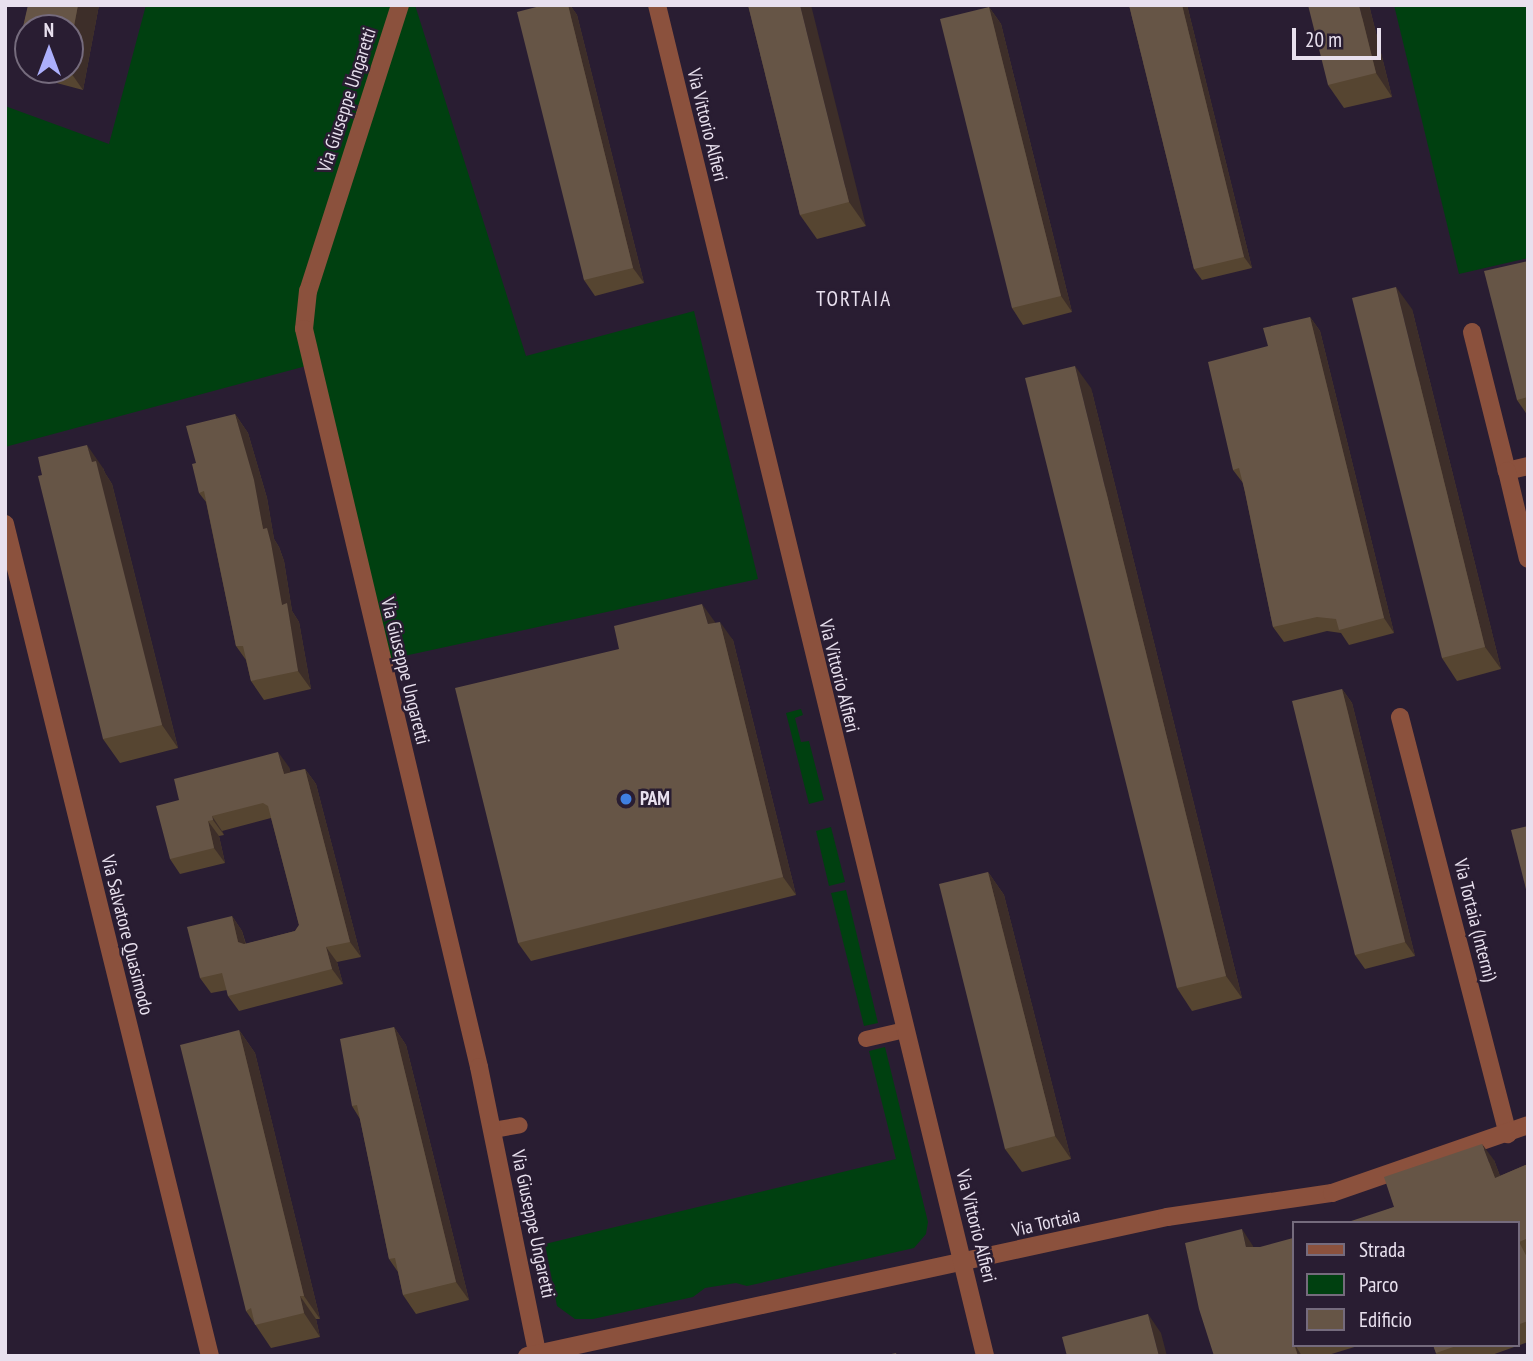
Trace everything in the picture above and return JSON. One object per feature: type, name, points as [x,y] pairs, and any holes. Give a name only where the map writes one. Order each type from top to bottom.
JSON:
[{"type":"street","name":"Via Giuseppe Ungaretti","points":[[400,5],[308,291],[304,329],[492,1130],[534,1355]]},
{"type":"street","name":"Via Vittorio Alfieri","points":[[657,5],[985,1356]]},
{"type":"street","points":[[1472,332],[1528,559]]},
{"type":"street","points":[[1507,471],[1528,466]]},
{"type":"street","name":"Via Salvatore Quasimodo","points":[[5,524],[11,575],[210,1356]]},
{"type":"street","name":"Via Tortaia (Interni)","points":[[1401,717],[1508,1134]]},
{"type":"street","name":"Via Tortaia","points":[[534,1355],[1167,1217],[1332,1193],[1528,1125]]},
{"type":"lane","points":[[866,1039],[905,1030]]},
{"type":"lane","points":[[492,1130],[520,1125]]},
{"type":"green space","points":[[146,5],[415,5],[526,356],[694,311],[758,579],[381,661],[310,365],[5,447],[5,106],[109,144]]},
{"type":"green space","points":[[1394,5],[1528,5],[1528,258],[1459,274]]},
{"type":"green space","points":[[801,709],[803,715],[795,718],[801,742],[809,741],[824,800],[809,804],[786,713]]},
{"type":"green space","points":[[831,827],[845,882],[829,886],[816,831]]},
{"type":"green space","points":[[846,890],[878,1023],[864,1026],[831,893]]},
{"type":"green space","points":[[885,1047],[928,1222],[926,1234],[914,1248],[747,1286],[736,1283],[705,1288],[693,1297],[593,1319],[575,1319],[557,1306],[545,1244],[896,1159],[869,1051]]},
{"type":"building","points":[[28,5],[78,5],[76,14],[26,14]]},
{"type":"building","points":[[544,5],[568,5],[633,268],[584,280],[517,12]]},
{"type":"building","points":[[748,5],[800,5],[849,202],[800,215]]},
{"type":"building","points":[[1129,5],[1182,5],[1244,257],[1194,269]]},
{"type":"building","points":[[1308,5],[1359,5],[1376,73],[1328,85]]},
{"type":"building","points":[[989,7],[1061,296],[1012,308],[940,19]]},
{"type":"building","points":[[1528,261],[1528,397],[1517,400],[1484,271]]},
{"type":"building","points":[[1396,287],[1485,647],[1442,658],[1352,298]]},
{"type":"building","points":[[1310,317],[1384,618],[1339,630],[1336,619],[1317,617],[1273,627],[1245,492],[1239,468],[1233,470],[1208,362],[1268,346],[1263,328]]},
{"type":"building","points":[[1075,366],[1226,976],[1177,988],[1025,378]]},
{"type":"building","points":[[235,414],[254,480],[263,529],[267,528],[271,543],[282,605],[287,603],[298,671],[251,681],[243,646],[236,646],[204,491],[199,493],[192,464],[196,463],[186,426]]},
{"type":"building","points":[[87,445],[92,462],[96,461],[162,725],[103,739],[38,476],[42,475],[38,457]]},
{"type":"building","points":[[702,604],[708,624],[720,622],[783,877],[518,943],[455,688],[619,649],[614,626]]},
{"type":"building","points":[[1342,689],[1405,942],[1355,955],[1292,701]]},
{"type":"building","points":[[278,752],[284,774],[305,769],[350,942],[326,947],[332,969],[228,996],[222,973],[200,978],[187,927],[232,916],[238,942],[244,944],[295,931],[299,925],[268,806],[263,803],[212,816],[213,820],[208,821],[214,848],[170,859],[156,806],[179,800],[174,779]]},
{"type":"building","points":[[1528,826],[1528,897],[1511,830]]},
{"type":"building","points":[[988,872],[1055,1136],[1005,1149],[939,884]]},
{"type":"building","points":[[394,1027],[456,1282],[403,1295],[395,1258],[389,1259],[357,1105],[352,1106],[340,1039]]},
{"type":"building","points":[[239,1030],[304,1296],[300,1296],[304,1313],[255,1325],[251,1308],[246,1311],[180,1045]]},
{"type":"building","points":[[1482,1144],[1495,1178],[1528,1164],[1528,1238],[1519,1242],[1519,1221],[1351,1221],[1394,1207],[1384,1177]]},
{"type":"building","points":[[1242,1229],[1246,1247],[1260,1247],[1292,1238],[1292,1347],[1295,1347],[1298,1356],[1214,1356],[1199,1309],[1185,1243]]},
{"type":"building","points":[[1519,1242],[1528,1259],[1528,1321],[1519,1324]]},
{"type":"building","points":[[1148,1314],[1159,1356],[1067,1356],[1062,1337]]},
{"type":"building","points":[[1434,1347],[1453,1347],[1436,1353]]},
{"type":"place","name":"PAM","points":[[626,799]]},
{"type":"district","name":"TORTAIA","points":[[854,299]]}]
